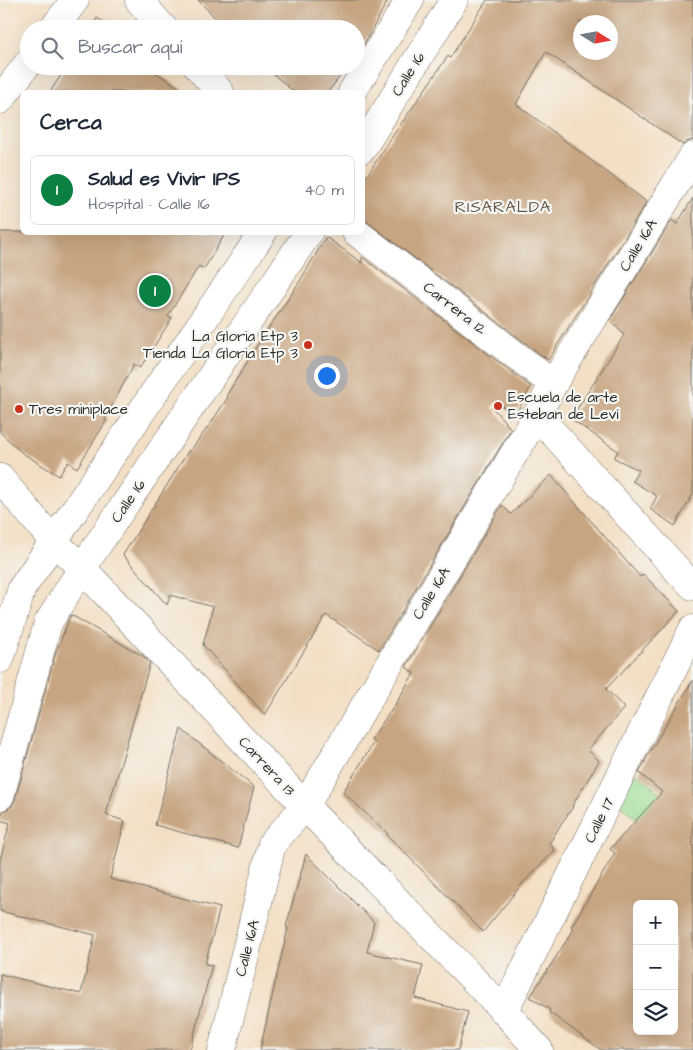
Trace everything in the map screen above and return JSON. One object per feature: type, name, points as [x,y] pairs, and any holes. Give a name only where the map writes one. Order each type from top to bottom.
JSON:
[{"type":"street","points":[[61,20],[75,0]]},
{"type":"street","points":[[139,0],[156,20]]},
{"type":"street","points":[[365,71],[410,0]]},
{"type":"street","name":"Calle 16","points":[[365,144],[454,0]]},
{"type":"street","points":[[0,100],[20,74]]},
{"type":"street","points":[[205,75],[218,90]]},
{"type":"street","points":[[353,90],[363,75]]},
{"type":"street","name":"Calle 16A","points":[[222,1050],[272,844],[305,806],[538,415],[554,384],[693,156]]},
{"type":"street","points":[[0,659],[22,588],[261,235]]},
{"type":"street","name":"Calle 16","points":[[0,796],[48,623],[82,568],[307,235]]},
{"type":"street","name":"Carrera 12","points":[[360,235],[554,384]]},
{"type":"street","points":[[538,415],[689,572]]},
{"type":"street","name":"Carrera 13","points":[[0,478],[54,542],[82,568],[305,806],[504,1012],[534,1047]]},
{"type":"street","name":"Calle 17","points":[[504,1012],[693,629]]},
{"type":"green space","points":[[635,772],[693,820],[693,867],[619,804]]},
{"type":"building","points":[[198,0],[388,0],[365,42],[365,20],[217,20]]},
{"type":"building","points":[[487,0],[693,0],[693,140],[683,145],[546,52],[516,104],[647,202],[548,360],[365,220],[365,178],[448,56],[450,58]]},
{"type":"building","points":[[61,75],[160,75],[183,90],[51,90]]},
{"type":"building","points":[[274,75],[341,75],[330,90],[292,90]]},
{"type":"building","points":[[693,198],[693,494],[675,526],[650,509],[657,496],[632,481],[639,470],[614,458],[618,451],[571,419],[624,335],[610,320],[672,220],[677,224]]},
{"type":"building","points":[[0,232],[20,232],[20,235],[224,235],[204,269],[199,266],[168,316],[172,318],[140,368],[134,364],[105,419],[107,420],[77,468],[68,462],[59,476],[21,452],[0,432]]},
{"type":"building","points":[[326,237],[362,263],[362,257],[531,387],[515,415],[496,402],[492,407],[511,429],[379,650],[326,615],[265,715],[203,645],[213,607],[170,595],[167,605],[123,555],[189,450],[211,423],[228,397],[226,396],[254,350],[300,281]]},
{"type":"building","points":[[551,475],[640,577],[643,574],[679,611],[606,689],[624,708],[588,750],[599,761],[549,844],[555,850],[522,884],[483,932],[388,834],[343,792],[374,742],[371,739],[395,705],[414,673],[406,667],[502,505],[511,514]]},
{"type":"building","points":[[71,615],[143,656],[150,663],[106,815],[125,821],[110,879],[220,908],[205,964],[212,965],[190,1050],[0,1050],[0,974],[81,994],[95,935],[0,911],[0,860],[10,823],[0,820],[3,811],[11,807],[15,800],[56,652]]},
{"type":"building","points":[[693,680],[693,1050],[601,1050],[549,1012],[550,1010],[530,997],[574,929],[571,927],[615,853],[610,849],[662,792],[639,773]]},
{"type":"building","points":[[181,729],[254,787],[238,848],[155,825]]},
{"type":"building","points":[[306,854],[374,922],[367,952],[423,965],[415,998],[468,1012],[458,1050],[260,1050],[288,928],[286,927]]},
{"type":"place","name":"Salud es Vivir IPS","points":[[155,291]]},
{"type":"place","name":"La Gloria Etp 3 Tienda La Gloria Etp 3","points":[[308,345]]},
{"type":"place","name":"Escuela de arte Esteban de Leví","points":[[498,406]]},
{"type":"place","name":"Tres miniplace","points":[[19,409]]},
{"type":"district","name":"RISARALDA","points":[[503,206]]}]
